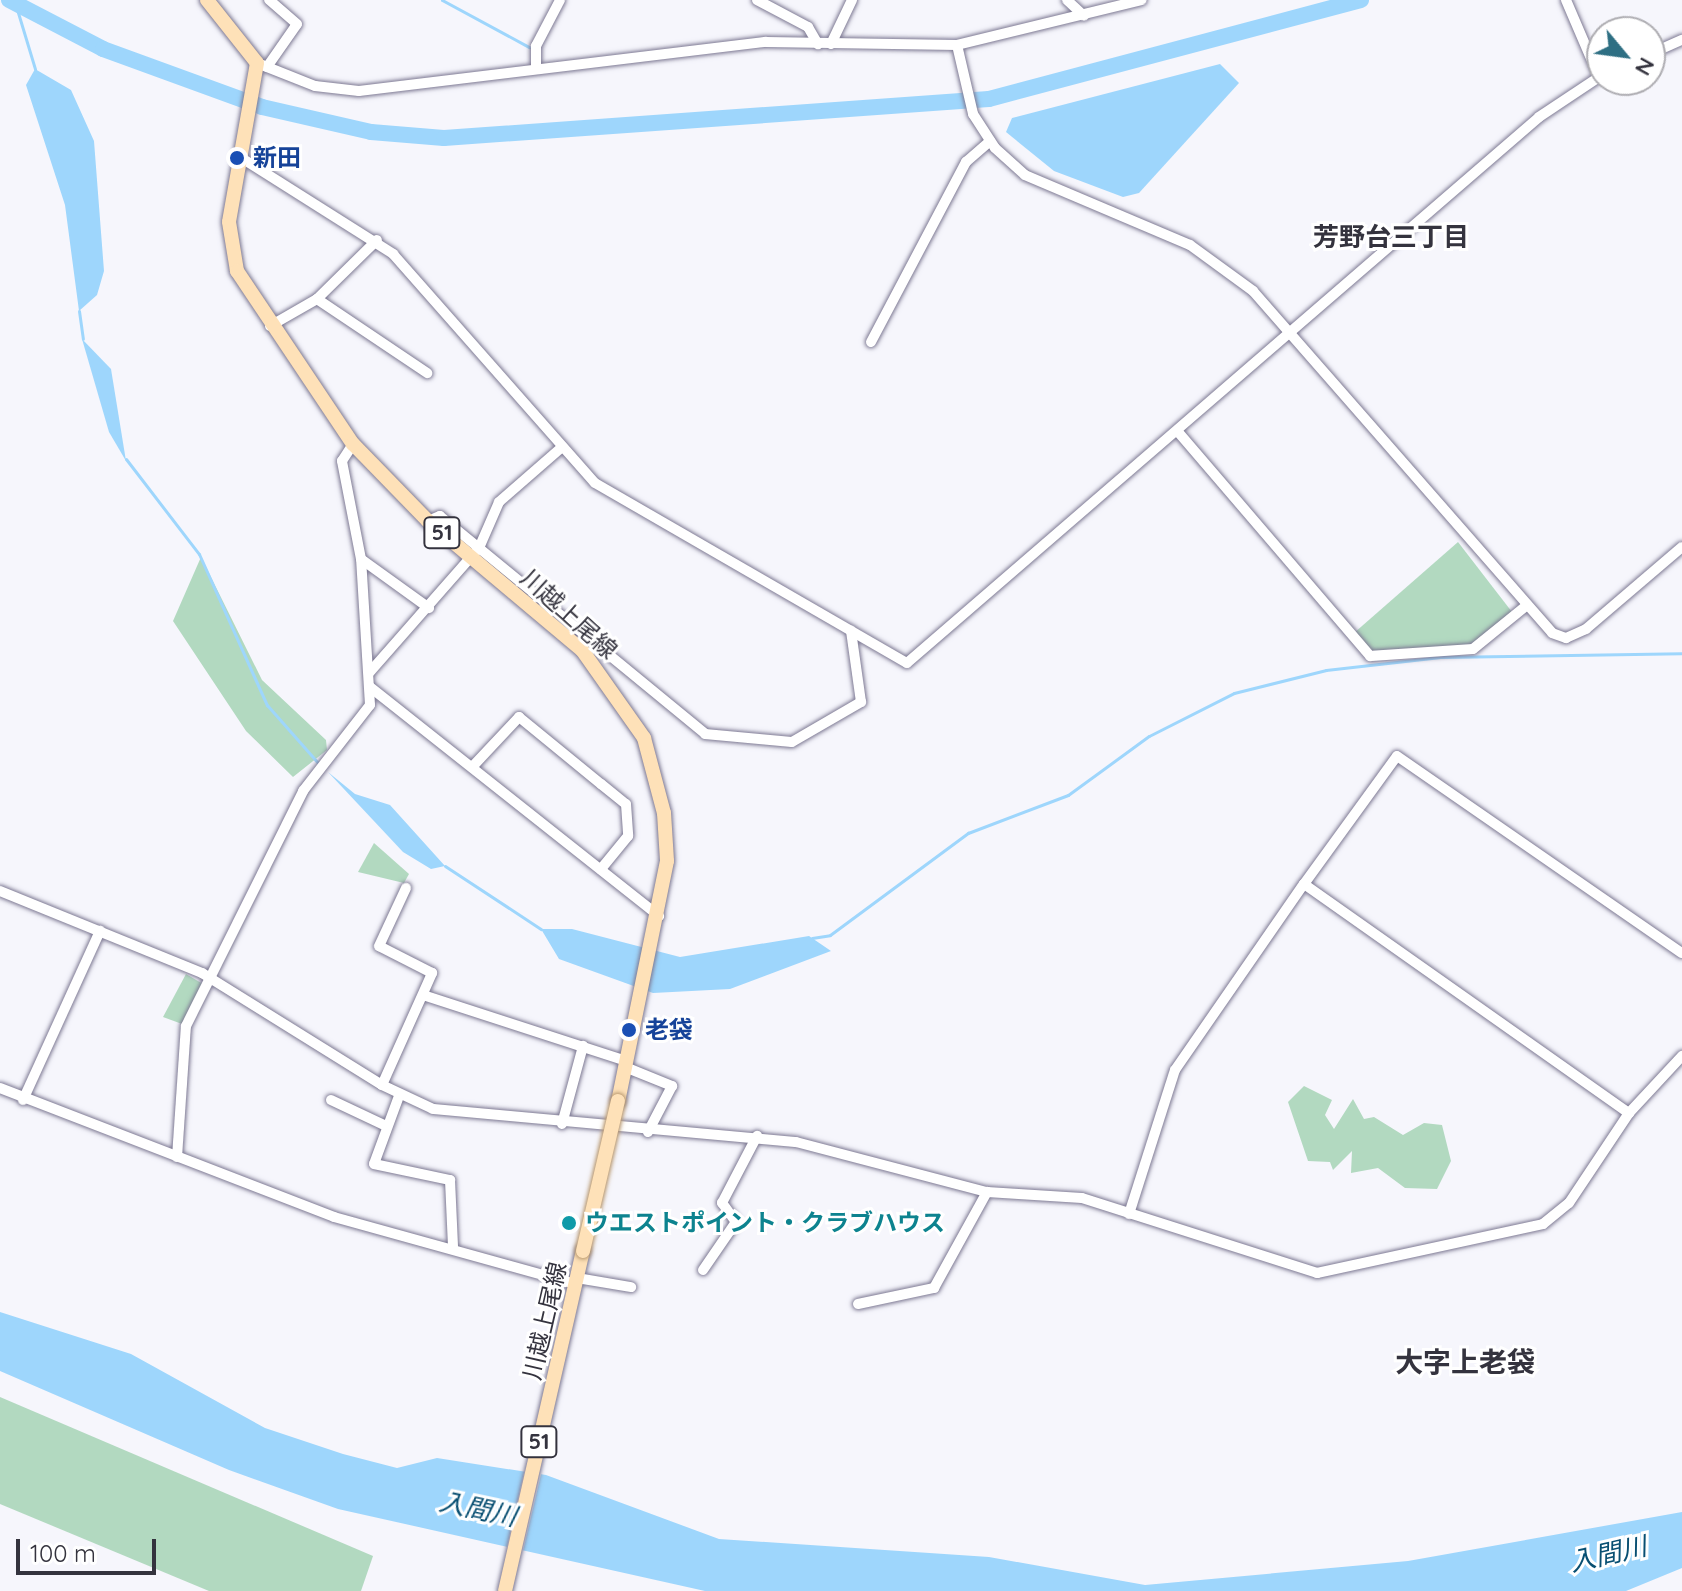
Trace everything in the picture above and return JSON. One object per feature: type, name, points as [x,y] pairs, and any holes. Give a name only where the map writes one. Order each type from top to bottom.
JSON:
[{"type":"main road","points":[[207,0],[262,65]]},
{"type":"main road","name":"川越上尾線","points":[[262,65],[250,110],[231,249],[270,326],[353,444],[428,521],[475,553],[582,650],[634,719],[664,813],[659,916],[505,1591]]},
{"type":"street","points":[[269,0],[297,24],[262,65],[315,86],[359,91],[536,66],[752,43],[957,45],[1142,0]]},
{"type":"street","points":[[536,66],[536,46],[560,0]]},
{"type":"street","points":[[757,0],[808,27],[818,44]]},
{"type":"street","points":[[831,44],[852,0]]},
{"type":"street","points":[[1067,0],[1084,16]]},
{"type":"street","points":[[1566,0],[1586,43]]},
{"type":"street","points":[[957,45],[972,111],[990,141],[1025,175],[1217,262],[1291,333],[1552,633],[1573,636],[1682,547]]},
{"type":"street","points":[[243,159],[377,240],[595,483],[851,631],[911,661],[1179,433],[1539,117],[1586,86]]},
{"type":"street","points":[[871,342],[966,162],[990,141]]},
{"type":"street","points":[[270,326],[317,299],[377,240]]},
{"type":"street","points":[[317,299],[427,373]]},
{"type":"street","points":[[1179,433],[1370,656],[1473,649],[1526,606]]},
{"type":"street","points":[[177,1157],[186,1026],[212,980],[303,791],[364,720],[370,687],[361,559],[342,461],[353,444]]},
{"type":"street","points":[[369,673],[475,553],[499,502],[562,447]]},
{"type":"street","points":[[475,553],[705,734],[792,742],[861,702],[851,631]]},
{"type":"street","points":[[361,559],[429,608]]},
{"type":"street","points":[[370,687],[474,765],[659,916]]},
{"type":"street","points":[[474,765],[519,717],[626,804],[628,836],[601,869]]},
{"type":"street","points":[[1129,1214],[1175,1070],[1397,756],[1682,953]]},
{"type":"street","points":[[1304,884],[1629,1113]]},
{"type":"street","points":[[382,1085],[423,995],[431,970],[379,946],[406,888]]},
{"type":"street","points":[[0,891],[212,980],[399,1096],[446,1112],[648,1132],[757,1136],[987,1192],[1063,1193],[1317,1273],[1384,1263],[1551,1219],[1629,1113],[1682,1056]]},
{"type":"street","points":[[23,1100],[100,931]]},
{"type":"street","points":[[423,995],[583,1046],[672,1086],[648,1132]]},
{"type":"street","points":[[562,1124],[583,1046]]},
{"type":"street","points":[[0,1088],[23,1100],[345,1221],[453,1247],[575,1285],[631,1287]]},
{"type":"street","points":[[399,1096],[374,1164],[450,1180],[453,1247]]},
{"type":"street","points":[[331,1100],[386,1126]]},
{"type":"street","points":[[703,1270],[736,1222],[722,1203],[757,1136]]},
{"type":"street","points":[[858,1304],[934,1288],[987,1192]]},
{"type":"green space","points":[[1458,542],[1512,612],[1472,646],[1372,653],[1354,633]]},
{"type":"green space","points":[[201,557],[262,680],[326,740],[327,750],[293,777],[246,731],[173,621]]},
{"type":"green space","points":[[374,843],[409,874],[404,883],[358,872]]},
{"type":"green space","points":[[186,974],[203,984],[182,1024],[163,1017]]},
{"type":"green space","points":[[1304,1086],[1332,1100],[1325,1115],[1334,1129],[1353,1099],[1364,1119],[1374,1117],[1403,1135],[1424,1123],[1442,1125],[1451,1161],[1437,1189],[1405,1188],[1378,1168],[1351,1173],[1352,1151],[1333,1170],[1330,1162],[1308,1161],[1288,1102]]},
{"type":"green space","points":[[0,1397],[373,1556],[361,1591],[209,1591],[0,1504]]},
{"type":"water","points":[[1220,64],[1239,83],[1139,193],[1123,197],[1054,171],[1006,132],[1012,118]]},
{"type":"water","points":[[35,69],[71,90],[94,141],[104,271],[97,295],[79,311],[65,205],[26,85]]},
{"type":"water","points":[[82,339],[111,369],[126,461],[109,432]]},
{"type":"water","points":[[328,772],[355,794],[390,805],[445,866],[431,869],[403,852]]},
{"type":"water","points":[[541,929],[572,929],[680,957],[809,936],[831,951],[730,989],[653,993],[559,959]]},
{"type":"water","name":"入間川","points":[[0,1312],[131,1354],[265,1428],[343,1454],[397,1468],[437,1458],[546,1475],[719,1539],[989,1557],[1145,1585],[1408,1561],[1682,1512],[1682,1568],[1626,1591],[705,1591],[338,1509],[229,1470],[0,1371]]},
{"type":"pier","points":[[525,1468],[542,1470],[522,1555],[506,1551]]},
{"type":"waterway","points":[[9,0],[103,49],[262,107],[371,132],[444,138],[989,99],[1361,0]]},
{"type":"waterway","points":[[442,0],[529,47]]},
{"type":"waterway","points":[[16,6],[35,69]]},
{"type":"waterway","points":[[79,311],[83,339]]},
{"type":"waterway","points":[[126,459],[199,554],[267,705],[319,764]]},
{"type":"waterway","points":[[812,938],[830,935],[968,833],[1068,795],[1149,736],[1234,693],[1326,670],[1440,657],[1682,653]]},
{"type":"waterway","points":[[445,866],[541,929]]},
{"type":"place","name":"新田","points":[[237,158]]},
{"type":"place","name":"老袋","points":[[629,1030]]},
{"type":"place","name":"ウエストポイント・クラブハウス","points":[[569,1223]]},
{"type":"district","name":"芳野台三丁目","points":[[1391,237]]},
{"type":"district","name":"大字上老袋","points":[[1465,1362]]}]
